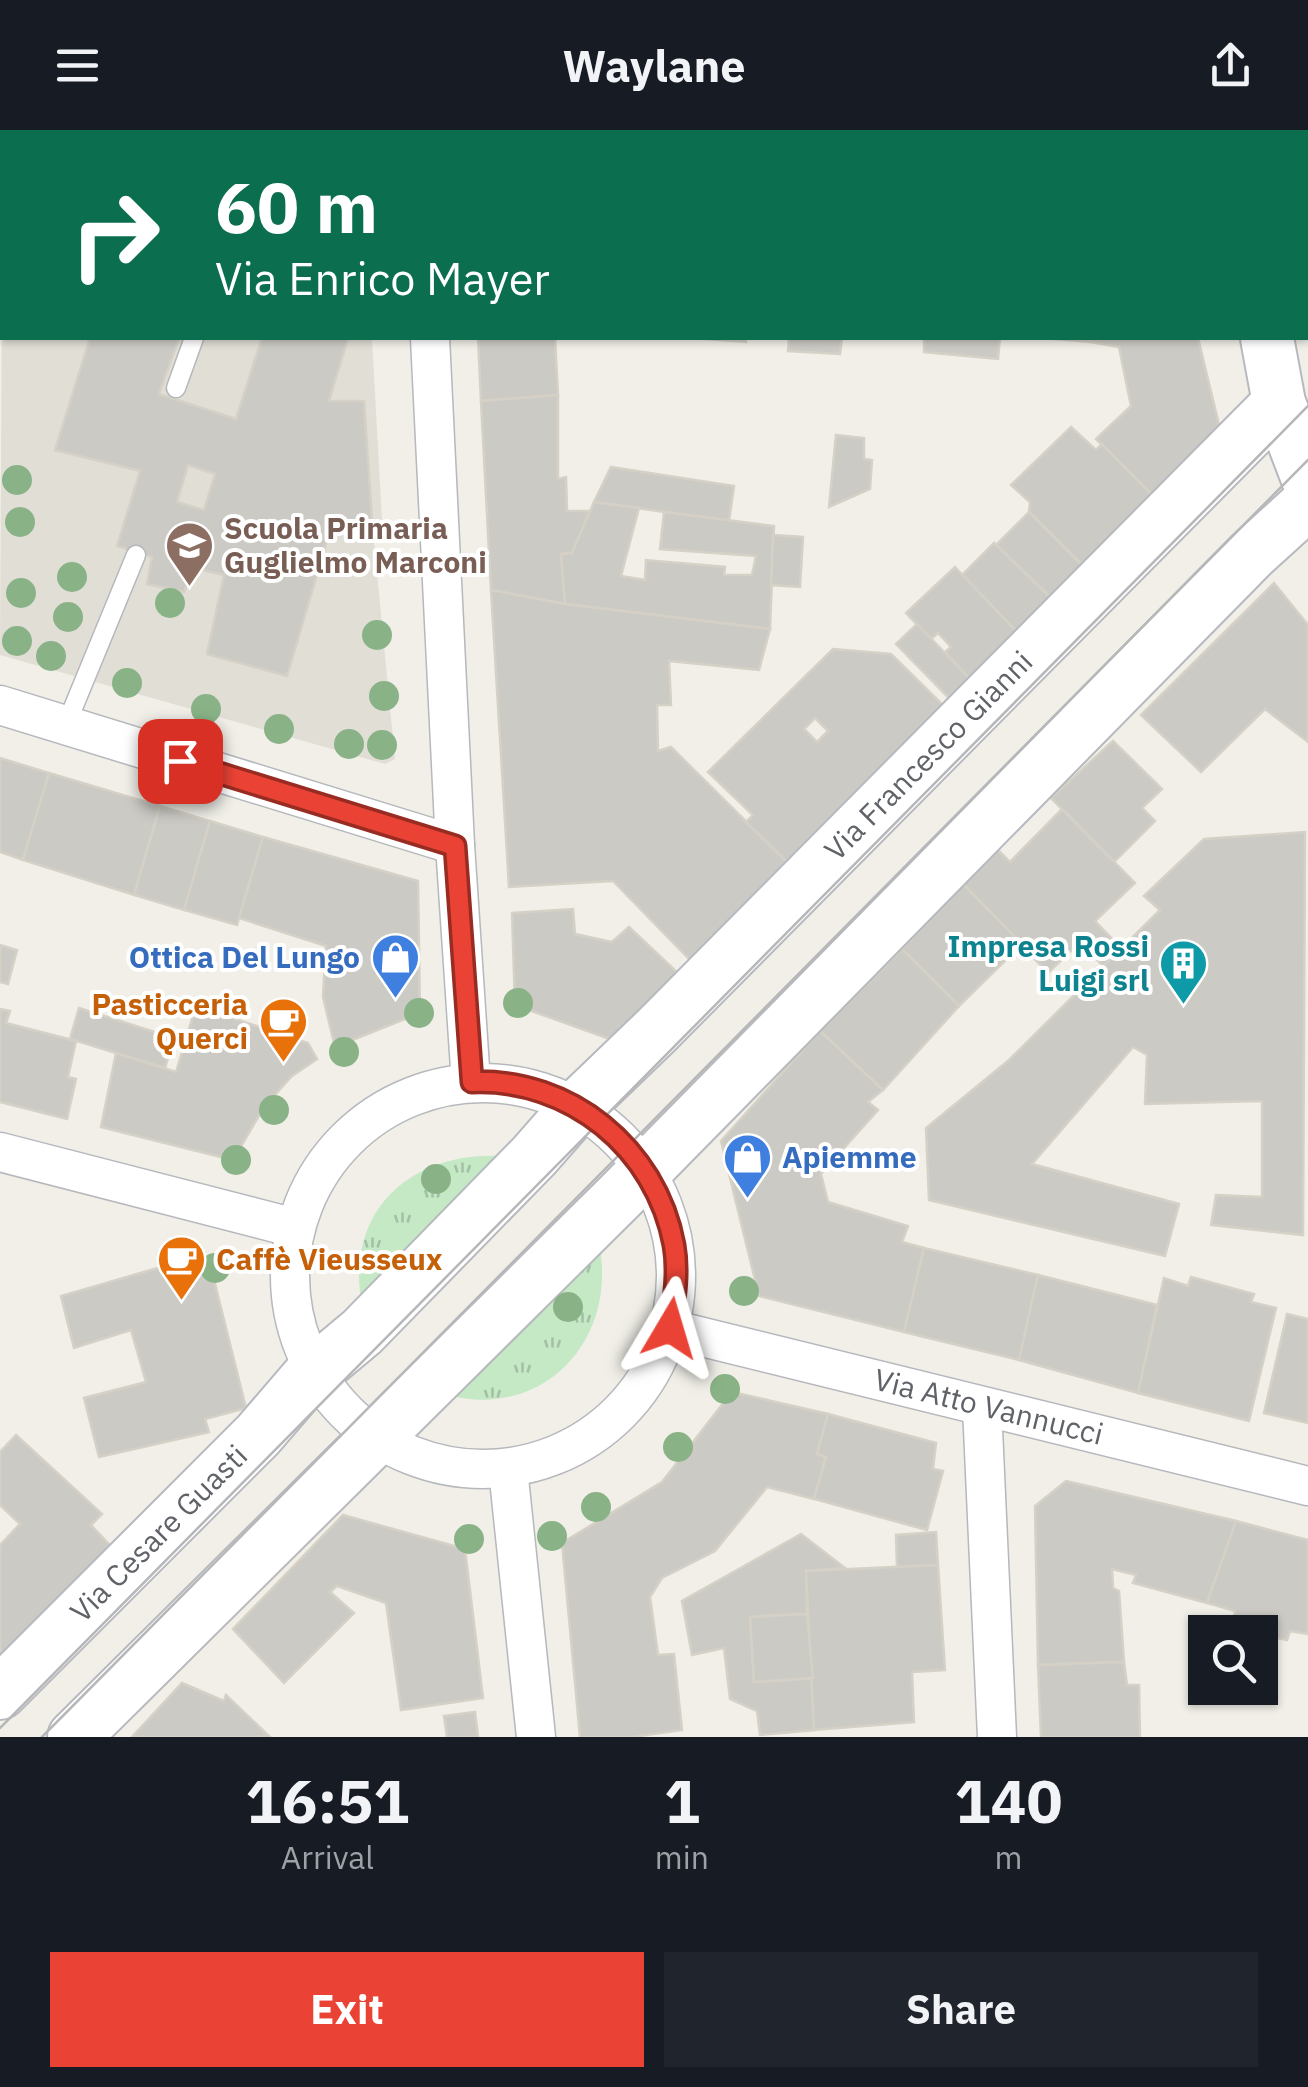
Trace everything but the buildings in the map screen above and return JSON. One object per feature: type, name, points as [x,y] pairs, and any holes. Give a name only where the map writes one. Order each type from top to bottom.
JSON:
[{"type":"street","points":[[430,340],[455,846],[472,1082]]},
{"type":"street","points":[[1268,340],[1294,389],[1308,480]]},
{"type":"street","name":"Via Francesco Gianni","points":[[315,1371],[362,1332],[577,1107],[1294,389]]},
{"type":"street","points":[[74,1737],[378,1439],[1236,570],[1308,503]]},
{"type":"street","points":[[0,705],[455,846]]},
{"type":"street","points":[[472,1082],[523,1086],[577,1107],[628,1148],[645,1170],[666,1214],[676,1274],[670,1328],[658,1363],[609,1424],[567,1451],[508,1469],[442,1466],[378,1439],[340,1407],[315,1371],[293,1312],[290,1272],[295,1228],[320,1172],[354,1131],[404,1099],[447,1086],[472,1082]]},
{"type":"street","points":[[0,1152],[295,1228]]},
{"type":"street","name":"Via Atto Vannucci","points":[[670,1328],[1308,1486]]},
{"type":"street","name":"Via Cesare Guasti","points":[[0,1694],[258,1435],[315,1371]]},
{"type":"street","points":[[982,1408],[996,1737]]},
{"type":"street","points":[[508,1469],[536,1737]]},
{"type":"lane","points":[[176,388],[193,340]]},
{"type":"lane","points":[[66,725],[136,555]]},
{"type":"shaded area","name":"Scuola Primaria Guglielmo Marconi","points":[[2,340],[372,340],[382,521],[372,521],[395,759],[385,764],[0,655]]},
{"type":"green space","points":[[500,1156],[363,1310],[359,1276],[362,1245],[373,1218],[389,1196],[410,1178],[436,1165]]},
{"type":"green space","points":[[599,1243],[602,1277],[597,1310],[586,1339],[568,1363],[545,1382],[517,1395],[486,1400],[451,1396]]},
{"type":"tram line","points":[[0,1728],[1308,406]]},
{"type":"tram line","points":[[42,1737],[1308,460]]},
{"type":"place","name":"Scuola Primaria Guglielmo Marconi","points":[[189,588]]},
{"type":"place","name":"Ottica Del Lungo","points":[[395,1000]]},
{"type":"place","name":"Impresa Rossi Luigi srl","points":[[1184,1006]]},
{"type":"place","name":"Pasticceria Querci","points":[[283,1064]]},
{"type":"place","name":"Apiemme","points":[[747,1200]]},
{"type":"place","name":"Caffè Vieusseux","points":[[181,1302]]},
{"type":"route","points":[[180,761],[455,846],[472,1082],[510,1084],[551,1094],[600,1122],[628,1148],[656,1190],[674,1246],[675,1300],[670,1328]]}]
